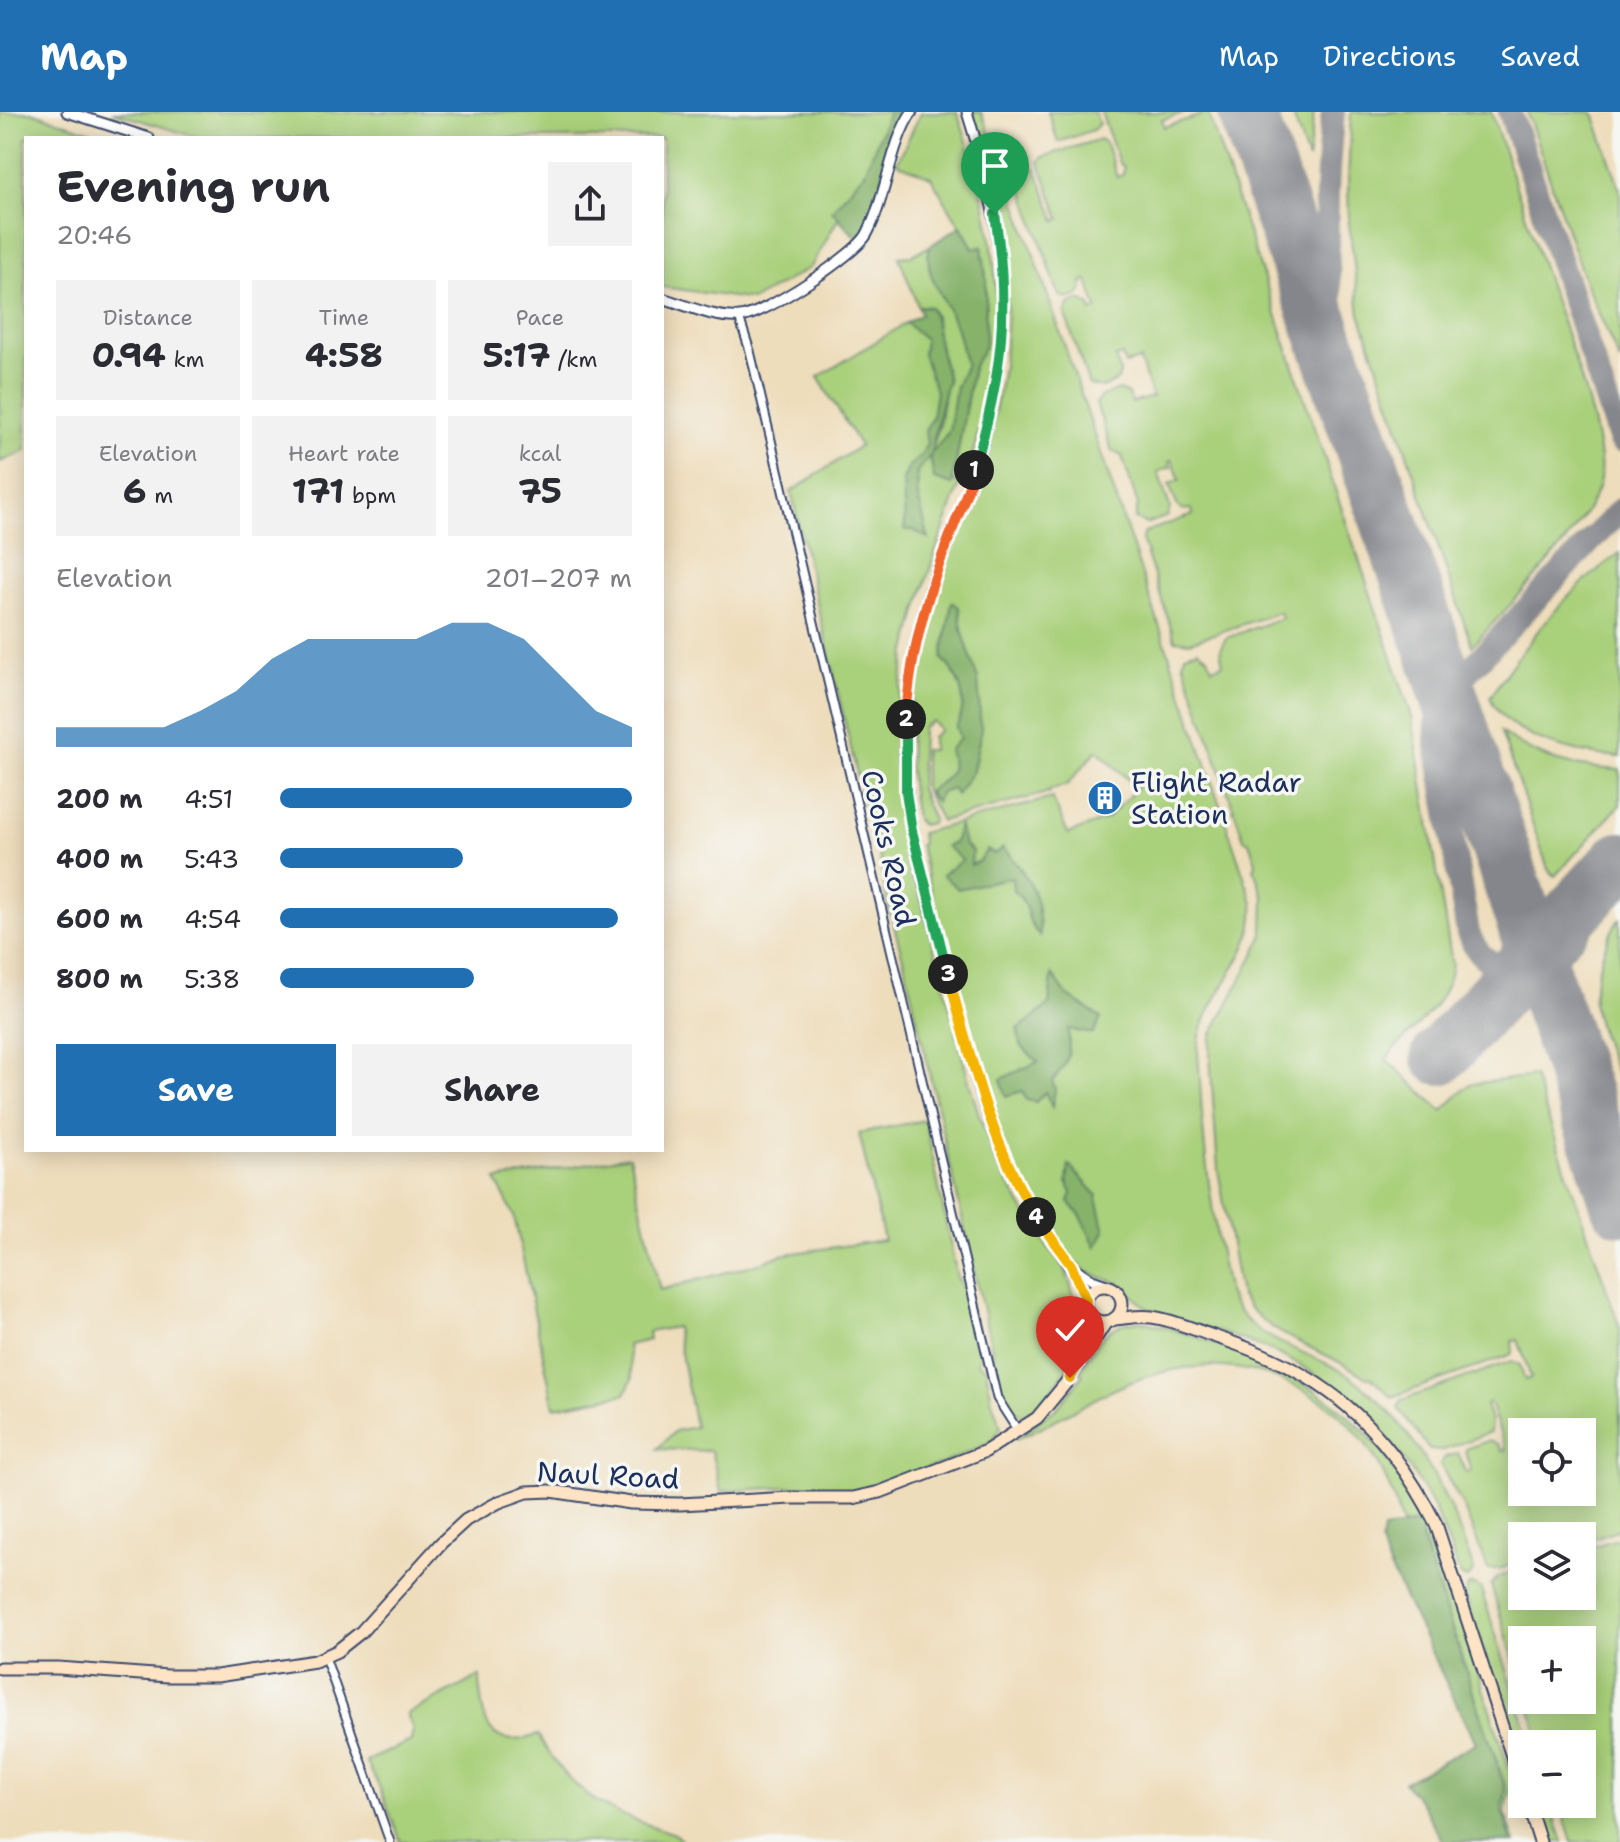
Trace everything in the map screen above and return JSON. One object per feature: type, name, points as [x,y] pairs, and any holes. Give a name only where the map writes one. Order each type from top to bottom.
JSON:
[{"type":"main road","points":[[1150,1317],[1095,1320],[1087,1306],[1097,1287],[1109,1286],[1122,1299],[1150,1317],[1256,1350],[1289,1365],[1353,1409],[1400,1462],[1436,1524],[1508,1744]]},
{"type":"main road","points":[[1111,1321],[1121,1311],[1122,1299]]},
{"type":"main road","name":"Naul Road","points":[[1084,1354],[1087,1306]]},
{"type":"main road","name":"Naul Road","points":[[0,1668],[217,1676],[295,1666],[325,1657],[361,1632],[441,1543],[466,1520],[514,1496],[551,1491],[631,1503],[680,1504],[864,1497],[965,1461],[1037,1418],[1111,1321]]},
{"type":"main road","points":[[1532,1818],[1540,1842]]},
{"type":"street","points":[[67,112],[143,136]]},
{"type":"street","points":[[664,299],[725,317],[739,317],[759,312],[826,271],[859,246],[876,213],[912,112]]},
{"type":"street","name":"Naul Road","points":[[967,112],[995,214],[1003,319],[1001,359],[971,481],[939,565],[915,650],[908,693],[906,792],[912,831],[988,1118],[1022,1194],[1071,1265],[1087,1306]]},
{"type":"street","name":"Cooks Road","points":[[739,317],[750,351],[997,1398],[1018,1431]]},
{"type":"street","name":"Naul Road","points":[[1071,1265],[1092,1280],[1109,1286]]},
{"type":"street","points":[[325,1657],[390,1842]]},
{"type":"green space","points":[[0,112],[31,112],[103,136],[24,136],[24,452],[0,462]]},
{"type":"green space","points":[[112,112],[893,112],[867,167],[811,267],[753,300],[664,287],[664,136],[193,136]]},
{"type":"green space","points":[[889,112],[900,112],[877,196],[857,239],[832,210],[865,172]]},
{"type":"green space","points":[[921,112],[957,112],[985,205],[992,247],[996,288],[990,372],[969,467],[962,473],[954,472],[973,366],[985,346],[986,278],[982,247],[973,248],[931,177],[897,163]]},
{"type":"green space","points":[[972,112],[981,112],[1005,170],[999,176],[995,176],[988,167]]},
{"type":"green space","points":[[1048,112],[1095,112],[1099,124],[1093,130],[1058,142]]},
{"type":"green space","points":[[1101,112],[1186,112],[1162,120],[1164,127],[1208,113],[1412,717],[1452,964],[1449,979],[1436,1004],[1386,1059],[1442,1111],[1470,1084],[1534,1076],[1620,1329],[1620,1529],[1596,1537],[1596,1522],[1508,1522],[1508,1566],[1499,1569],[1488,1569],[1463,1506],[1440,1464],[1445,1457],[1458,1453],[1466,1473],[1471,1471],[1465,1452],[1467,1448],[1488,1441],[1498,1444],[1502,1451],[1506,1450],[1490,1403],[1486,1404],[1491,1421],[1490,1432],[1441,1451],[1430,1450],[1398,1408],[1402,1400],[1512,1361],[1520,1365],[1525,1380],[1531,1378],[1518,1340],[1512,1341],[1513,1352],[1510,1355],[1392,1397],[1371,1377],[1366,1378],[1266,1323],[1240,1295],[1218,1170],[1211,1036],[1263,934],[1264,898],[1249,842],[1244,839],[1183,662],[1185,654],[1198,650],[1208,657],[1212,668],[1223,664],[1220,649],[1226,638],[1282,618],[1279,612],[1190,642],[1175,640],[1142,539],[1145,532],[1193,515],[1191,509],[1181,510],[1177,505],[1169,484],[1180,480],[1172,460],[1169,462],[1171,467],[1158,472],[1170,507],[1168,516],[1146,524],[1135,519],[1138,505],[1122,456],[1112,451],[1096,404],[1101,396],[1119,390],[1128,394],[1132,403],[1152,397],[1140,360],[1125,364],[1122,355],[1115,357],[1120,372],[1118,380],[1103,388],[1089,385],[1065,314],[1069,305],[1080,300],[1089,304],[1092,311],[1097,309],[1088,281],[1082,282],[1079,295],[1067,299],[1059,295],[1021,184],[1023,175],[1031,166],[1036,169],[1056,221],[1060,219],[1039,161],[1043,157],[1100,139],[1106,144],[1117,177],[1123,175],[1124,167],[1119,163]]},
{"type":"green space","points":[[1292,112],[1314,112],[1308,160]]},
{"type":"green space","points":[[1351,112],[1491,112],[1591,413],[1600,466],[1599,484],[1591,503],[1543,568],[1472,646],[1360,314],[1349,223]]},
{"type":"green space","points":[[1527,112],[1594,114],[1620,190],[1620,226],[1617,227],[1620,234],[1620,362],[1585,282]]},
{"type":"green space","points":[[1003,182],[1010,185],[1012,190],[1253,903],[1249,938],[1207,1016],[1198,1056],[1206,1160],[1228,1293],[1250,1324],[1351,1377],[1394,1417],[1428,1464],[1442,1490],[1474,1571],[1468,1578],[1462,1577],[1459,1572],[1439,1520],[1417,1480],[1402,1457],[1365,1415],[1345,1396],[1299,1365],[1246,1341],[1157,1313],[1118,1283],[1089,1273],[1075,1262],[1060,1245],[1018,1178],[993,1121],[924,864],[921,833],[1052,798],[1068,834],[1107,819],[1137,788],[1097,750],[1067,785],[941,821],[924,788],[924,750],[932,750],[932,737],[940,730],[932,721],[922,728],[920,789],[933,820],[922,825],[916,819],[910,730],[916,671],[938,584],[986,448],[998,399],[1006,340],[1006,282],[996,187]],"holes":[[[1010,854],[1017,872],[947,871],[947,870]]]},
{"type":"green space","points":[[961,226],[973,248],[982,246],[986,278],[985,346],[973,366],[952,485],[934,479],[930,456],[917,472],[918,498],[929,539],[913,530],[905,530],[903,480],[909,466],[922,455],[927,443],[925,431],[932,417],[936,392],[923,354],[925,339],[906,323],[921,314],[918,306],[930,307],[948,382],[932,453],[949,431],[956,387],[966,364],[956,327],[932,277],[928,257],[930,246]]},
{"type":"green space","points":[[930,246],[928,257],[932,277],[956,327],[966,364],[956,394],[952,423],[952,485],[953,479],[959,486],[927,578],[908,648],[899,705],[899,770],[907,834],[921,897],[981,1121],[1007,1181],[1036,1231],[1065,1269],[1079,1311],[1080,1334],[1070,1366],[1037,1408],[1023,1415],[1007,1406],[1003,1398],[906,970],[885,893],[876,833],[871,828],[864,804],[791,492],[860,446],[818,377],[921,314],[937,389],[929,443],[904,485],[928,538],[918,498],[917,472],[934,441],[948,381],[935,316],[930,307],[918,306],[899,257],[911,256]]},
{"type":"green space","points":[[1620,553],[1620,757],[1584,753],[1528,735],[1499,712],[1490,697],[1548,619],[1582,584]]},
{"type":"green space","points":[[952,602],[959,607],[962,630],[978,680],[981,731],[973,771],[956,795],[953,789],[940,793],[936,802],[927,792],[951,771],[949,750],[960,738],[956,727],[962,708],[961,691],[954,674],[942,658]]},
{"type":"green space","points":[[1501,732],[1529,750],[1557,761],[1620,770],[1620,805],[1555,876],[1548,869]]},
{"type":"green space","points":[[959,824],[964,844],[972,851],[971,865],[978,862],[987,850],[995,854],[1003,848],[1020,868],[1035,898],[1040,936],[1031,923],[1023,901],[1013,890],[1012,877],[958,889],[942,875],[962,860],[946,846],[955,842]]},
{"type":"green space","points":[[1620,919],[1620,1085],[1598,1026],[1594,999],[1605,948]]},
{"type":"green space","points":[[1052,974],[1067,995],[1101,1018],[1093,1034],[1068,1029],[1068,1057],[1052,1081],[1055,1089],[1052,1107],[1045,1092],[1036,1102],[1027,1100],[1022,1091],[1006,1096],[1001,1079],[1038,1062],[1020,1045],[1018,1029],[1049,1005]]},
{"type":"green space","points":[[925,1120],[957,1277],[969,1301],[982,1353],[977,1363],[986,1368],[1001,1428],[990,1443],[944,1463],[851,1492],[808,1486],[721,1491],[711,1451],[657,1449],[675,1431],[695,1427],[676,1327],[648,1332],[649,1340],[628,1345],[632,1379],[625,1394],[554,1407],[514,1216],[496,1180],[629,1156],[660,1290],[780,1255],[884,1240],[859,1133]]},
{"type":"green space","points":[[1069,1165],[1096,1194],[1105,1231],[1096,1247],[1081,1216],[1069,1202],[1072,1193],[1067,1182]]},
{"type":"green space","points":[[1140,1321],[1165,1327],[1247,1355],[1284,1372],[1347,1415],[1374,1442],[1398,1473],[1438,1549],[1508,1766],[1505,1812],[1515,1842],[1512,1842],[1502,1810],[1506,1789],[1422,1539],[1423,1532],[1419,1523],[1402,1525],[1391,1490],[1375,1458],[1357,1432],[1334,1411],[1309,1393],[1252,1371],[1190,1367],[1159,1373],[1122,1386],[1016,1439],[1058,1407],[1082,1376],[1080,1370],[1104,1336],[1110,1330]]},
{"type":"green space","points":[[1419,1523],[1422,1540],[1506,1790],[1502,1810],[1512,1842],[1443,1842],[1423,1806],[1404,1782],[1476,1743],[1385,1558],[1381,1542],[1383,1530]]},
{"type":"green space","points":[[1620,1538],[1620,1842],[1572,1842],[1564,1818],[1596,1818],[1596,1730],[1537,1730],[1531,1714],[1596,1714],[1596,1626],[1508,1626],[1508,1640],[1491,1585],[1498,1577],[1508,1574],[1508,1610],[1596,1610],[1596,1546]]},
{"type":"green space","points":[[1472,1584],[1481,1589],[1508,1673],[1508,1714],[1521,1714],[1526,1730],[1508,1730],[1465,1595]]},
{"type":"green space","points":[[480,1676],[485,1718],[497,1735],[521,1739],[538,1735],[566,1775],[580,1789],[611,1810],[675,1834],[683,1842],[401,1842],[366,1761],[411,1741],[413,1730],[407,1714]]},
{"type":"green space","points":[[1537,1818],[1555,1818],[1563,1842],[1545,1842]]},
{"type":"taxiway","points":[[1333,112],[1327,198],[1329,284],[1338,353],[1358,432]]},
{"type":"taxiway","points":[[1510,112],[1620,441]]},
{"type":"taxiway","points":[[1530,958],[1500,964],[1492,962],[1479,952],[1468,933],[1436,739],[1438,713],[1457,683],[1620,510]]},
{"type":"runway","points":[[1247,112],[1429,636],[1620,1206]]},
{"type":"runway","points":[[1440,1056],[1620,861]]},
{"type":"place","name":"Flight Radar Station","points":[[1105,798]]},
{"type":"route","points":[[995,214],[1004,305],[1001,359],[971,481],[929,594],[915,650],[908,693],[906,792],[912,831],[936,930],[988,1118],[1022,1194],[1071,1265],[1086,1300],[1088,1312],[1084,1354],[1070,1378]]}]
